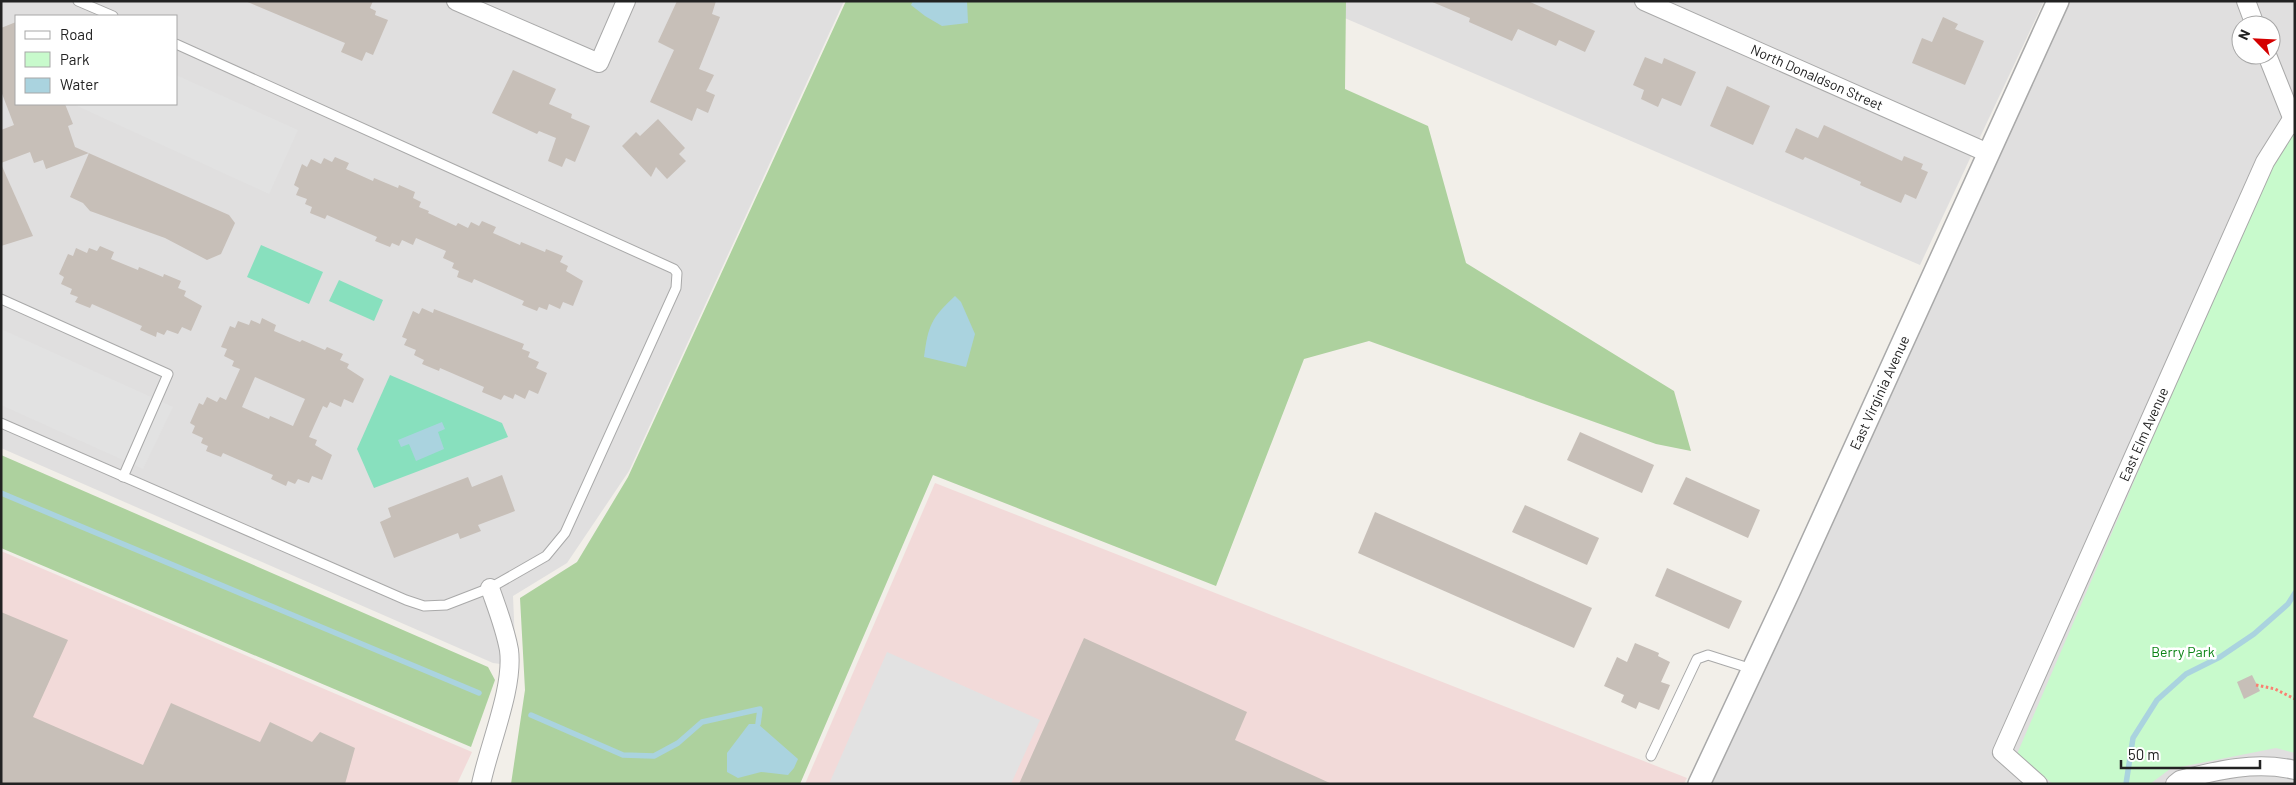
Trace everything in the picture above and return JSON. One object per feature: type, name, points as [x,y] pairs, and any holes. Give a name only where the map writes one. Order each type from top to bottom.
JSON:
[{"type":"street","points":[[456,1],[599,63],[626,1]]},
{"type":"street","name":"North Donaldson Street","points":[[1644,1],[1988,153]]},
{"type":"street","name":"East Virginia Avenue","points":[[1705,782],[1753,670],[2058,1]]},
{"type":"street","points":[[2246,1],[2251,15]]},
{"type":"street","points":[[2271,65],[2293,122]]},
{"type":"street","name":"East Elm Avenue","points":[[2038,784],[2002,752],[2261,171],[2293,122]]},
{"type":"street","points":[[481,784],[508,681],[509,651],[503,625],[490,588]]},
{"type":"street","points":[[2175,784],[2180,780],[2223,769],[2274,766],[2295,770]]},
{"type":"lane","points":[[78,1],[111,15]]},
{"type":"lane","points":[[1,424],[406,600],[424,606],[446,605],[490,588],[546,556],[565,533],[676,288],[677,273],[669,265],[178,45]]},
{"type":"lane","points":[[1,299],[168,374],[123,477]]},
{"type":"lane","points":[[1651,756],[1697,659],[1708,655],[1753,670]]},
{"type":"path","points":[[2256,684],[2275,689],[2295,699]]},
{"type":"shaded area","points":[[1,1],[844,1],[629,471],[567,563],[513,596],[516,666],[493,663],[1,448]]},
{"type":"shaded area","points":[[1305,1],[2044,1],[1920,265]]},
{"type":"shaded area","points":[[2059,1],[2295,1],[2295,784],[1713,784],[1702,779]]},
{"type":"shaded area","points":[[178,76],[298,130],[269,194],[75,105],[178,105]]},
{"type":"shaded area","points":[[1,329],[173,407],[143,469],[1,405]]},
{"type":"shaded area","points":[[935,483],[1687,778],[1684,784],[805,784]]},
{"type":"shaded area","points":[[1,551],[472,752],[457,784],[1,784]]},
{"type":"shaded area","points":[[887,652],[1040,720],[1011,784],[829,784]]},
{"type":"green space","points":[[846,1],[1346,1],[1345,89],[1428,126],[1466,263],[1674,391],[1691,451],[1656,444],[1369,341],[1304,359],[1216,586],[933,475],[800,784],[511,784],[525,690],[520,598],[577,562],[628,477]]},
{"type":"green space","name":"Berry Park","points":[[2295,131],[2295,753],[2276,748],[2170,769],[2150,784],[2053,784],[2017,754],[2271,162]]},
{"type":"green space","points":[[261,245],[323,272],[309,304],[247,277]]},
{"type":"green space","points":[[339,280],[383,300],[374,321],[329,301]]},
{"type":"green space","points":[[390,375],[502,423],[508,437],[374,488],[357,449]]},
{"type":"green space","points":[[1,455],[488,667],[495,680],[471,747],[1,548]]},
{"type":"water","points":[[913,1],[967,1],[968,23],[942,26],[911,5]]},
{"type":"water","points":[[955,296],[961,302],[975,334],[966,367],[924,357],[927,337],[932,323],[941,310]]},
{"type":"water","points":[[442,422],[445,429],[438,432],[444,449],[416,461],[409,444],[401,447],[398,440]]},
{"type":"water","points":[[749,724],[758,724],[798,759],[788,775],[761,772],[738,778],[727,772],[727,753]]},
{"type":"building","points":[[245,1],[373,1],[370,8],[376,11],[375,15],[388,20],[373,55],[366,52],[362,61],[341,52],[345,43]]},
{"type":"building","points":[[677,1],[716,1],[712,14],[720,17],[699,69],[714,75],[706,91],[715,95],[708,113],[697,108],[692,121],[650,102],[674,50],[658,42]]},
{"type":"building","points":[[1430,1],[1528,1],[1595,31],[1585,52],[1559,40],[1556,46],[1518,29],[1512,41],[1469,22],[1470,18]]},
{"type":"building","points":[[1943,17],[1958,24],[1955,29],[1984,41],[1965,85],[1912,63],[1922,38],[1932,42]]},
{"type":"building","points":[[15,22],[15,105],[65,105],[73,124],[68,126],[75,147],[89,153],[46,169],[43,160],[34,163],[30,152],[1,163],[1,130],[14,125],[1,91],[1,28]]},
{"type":"building","points":[[1645,57],[1662,64],[1664,58],[1696,72],[1681,106],[1662,98],[1658,107],[1641,99],[1644,90],[1633,85]]},
{"type":"building","points":[[513,70],[556,89],[549,104],[572,114],[571,118],[590,126],[575,162],[566,158],[562,167],[548,161],[556,138],[539,131],[537,134],[492,113]]},
{"type":"building","points":[[1727,86],[1770,106],[1753,145],[1710,126]]},
{"type":"building","points":[[658,119],[685,148],[679,154],[686,161],[667,179],[656,167],[651,177],[622,146],[636,132],[640,136]]},
{"type":"building","points":[[1824,125],[1902,161],[1904,156],[1923,164],[1921,169],[1928,172],[1916,199],[1905,194],[1901,203],[1860,185],[1861,182],[1805,157],[1803,160],[1785,152],[1796,128],[1818,138]]},
{"type":"building","points":[[89,153],[229,215],[235,223],[221,254],[207,260],[165,238],[90,211],[83,203],[70,197]]},
{"type":"building","points":[[335,157],[349,163],[346,169],[373,181],[374,178],[398,188],[399,185],[415,192],[413,198],[421,202],[419,207],[456,226],[458,223],[468,228],[471,222],[479,226],[482,221],[496,227],[493,233],[520,245],[521,242],[545,252],[546,249],[563,256],[560,262],[568,266],[566,271],[583,281],[573,306],[563,302],[560,309],[549,304],[547,310],[539,307],[537,311],[522,305],[524,301],[474,279],[472,283],[457,277],[459,271],[452,268],[454,263],[443,258],[446,251],[416,238],[413,245],[402,240],[399,246],[392,243],[390,247],[375,241],[377,237],[327,215],[325,219],[310,213],[312,207],[305,204],[307,199],[296,195],[299,188],[294,185],[302,164],[307,167],[311,159],[321,164],[324,158],[332,162]]},
{"type":"building","points":[[1,164],[33,236],[1,246]]},
{"type":"building","points":[[100,246],[114,252],[111,259],[138,270],[139,267],[163,277],[164,274],[181,281],[178,288],[186,291],[184,296],[202,306],[191,331],[182,327],[178,334],[167,330],[164,335],[157,332],[156,337],[140,330],[142,326],[92,304],[90,308],[75,302],[78,297],[70,294],[72,289],[61,284],[64,277],[59,274],[68,254],[73,256],[76,248],[87,253],[89,248],[97,251]]},
{"type":"building","points":[[422,308],[433,313],[434,309],[524,344],[522,349],[530,352],[528,357],[539,362],[536,368],[547,373],[538,394],[529,390],[525,399],[515,394],[513,399],[504,395],[501,400],[482,392],[484,387],[440,368],[439,371],[422,364],[424,360],[414,355],[416,350],[404,345],[407,339],[402,337],[413,311],[419,314]]},
{"type":"building","points":[[262,318],[276,325],[274,331],[300,342],[302,340],[325,350],[327,347],[343,354],[340,360],[349,364],[347,368],[364,379],[353,403],[344,399],[341,407],[330,402],[327,408],[323,406],[309,437],[317,440],[315,445],[332,455],[322,480],[312,476],[309,483],[298,479],[295,484],[288,481],[286,486],[271,479],[273,475],[223,453],[221,457],[206,451],[208,446],[201,443],[203,438],[192,433],[195,426],[190,423],[199,403],[203,405],[207,397],[217,402],[220,397],[226,400],[240,369],[232,366],[234,361],[224,356],[227,349],[221,347],[230,326],[235,328],[238,321],[249,325],[251,320],[260,324]],"holes":[[[255,377],[305,399],[293,426],[270,416],[269,419],[242,407]]]},
{"type":"building","points":[[1580,432],[1654,465],[1642,493],[1567,460]]},
{"type":"building","points":[[502,475],[515,511],[478,525],[481,531],[460,539],[458,533],[394,558],[380,522],[391,517],[388,508],[468,477],[472,487]]},
{"type":"building","points":[[1686,477],[1760,510],[1748,538],[1673,504]]},
{"type":"building","points":[[1525,505],[1599,538],[1587,565],[1512,532]]},
{"type":"building","points":[[1375,512],[1592,608],[1574,648],[1358,553]]},
{"type":"building","points":[[1667,568],[1742,601],[1729,629],[1655,596]]},
{"type":"building","points":[[1,612],[68,640],[33,717],[143,765],[171,703],[260,742],[270,722],[312,742],[320,732],[355,748],[345,784],[1,784]]},
{"type":"building","points":[[1084,638],[1247,712],[1235,740],[1332,784],[1019,784]]},
{"type":"building","points":[[1635,643],[1659,653],[1658,656],[1670,662],[1661,682],[1670,685],[1659,710],[1639,702],[1636,709],[1621,702],[1624,695],[1604,686],[1617,657],[1627,662]]},
{"type":"building","points":[[2252,675],[2260,691],[2244,699],[2237,682]]},
{"type":"waterway","points":[[1,493],[479,693]]},
{"type":"waterway","points":[[2126,784],[2133,738],[2157,700],[2186,674],[2220,657],[2254,634],[2288,604],[2295,593]]},
{"type":"waterway","points":[[531,715],[623,755],[654,756],[678,743],[702,722],[760,709],[758,724]]}]
